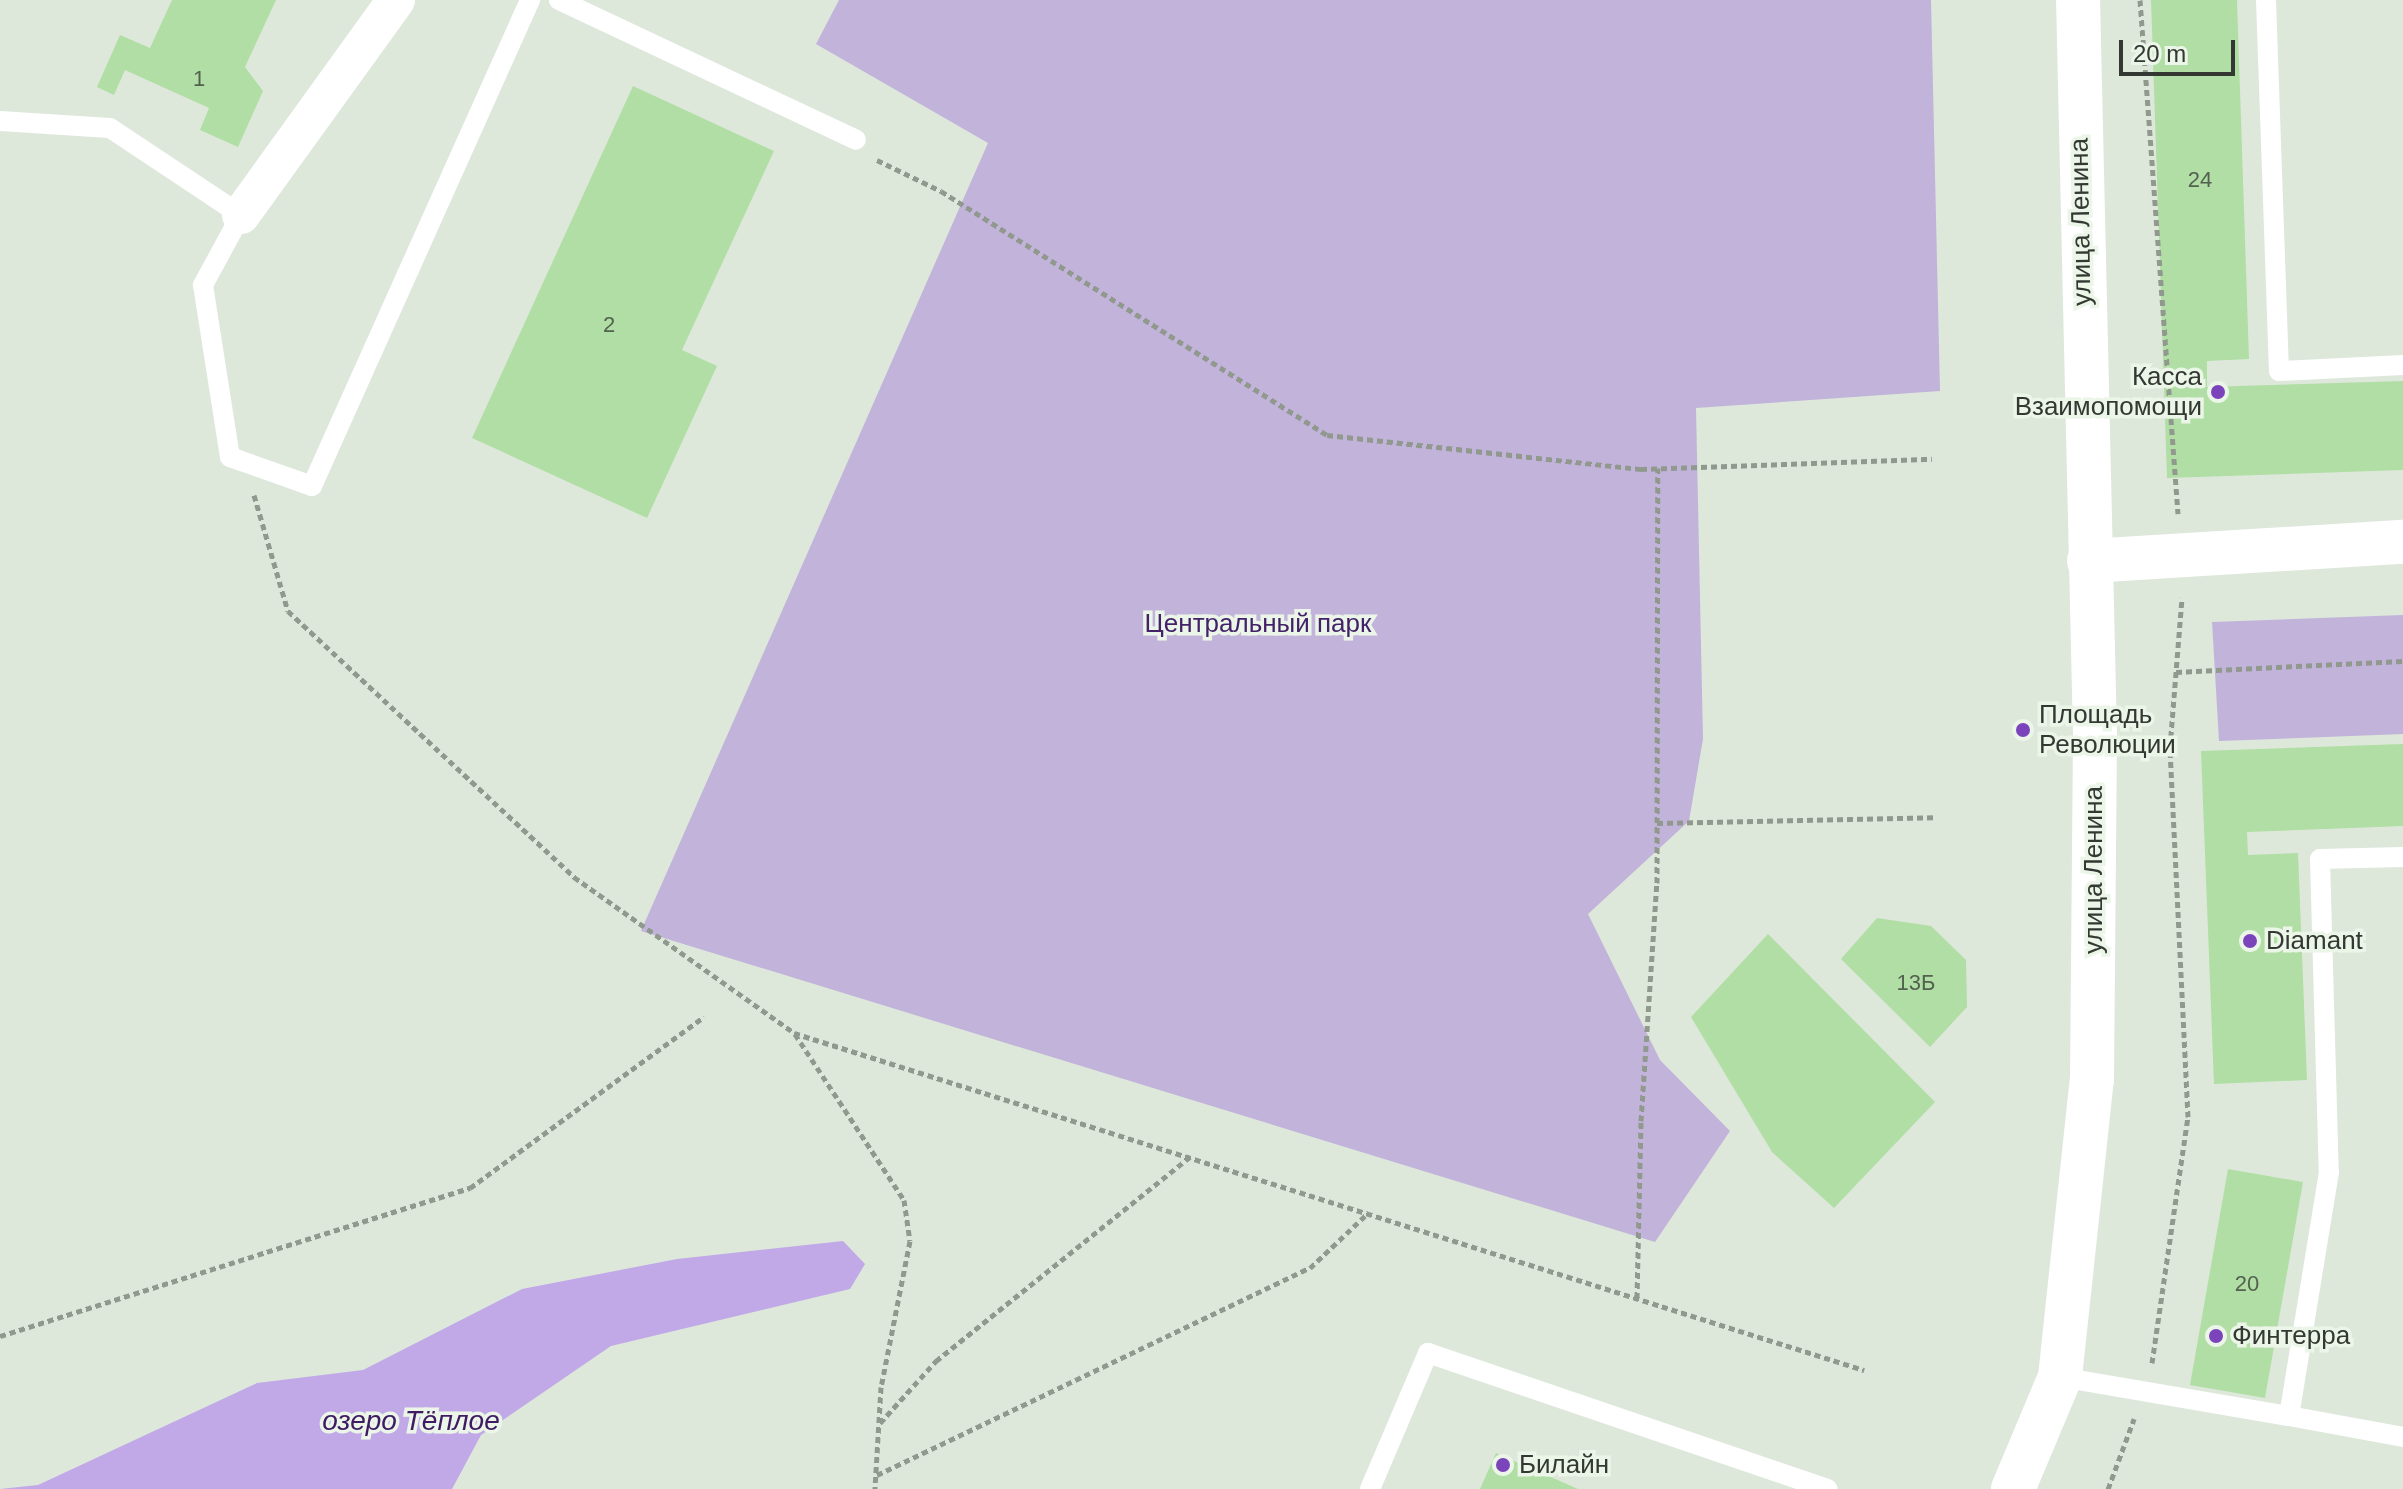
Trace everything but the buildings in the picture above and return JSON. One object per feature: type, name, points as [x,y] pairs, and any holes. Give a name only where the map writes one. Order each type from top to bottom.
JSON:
[{"type":"main road","name":"улица Ленина","points":[[2013,1489],[2060,1377],[2092,1080],[2095,736],[2078,0]]},
{"type":"main road","points":[[2089,561],[2184,552],[2403,542]]},
{"type":"street","points":[[241,215],[396,0]]},
{"type":"lane","points":[[0,121],[110,128],[241,215],[203,285],[230,457],[312,486],[530,0]]},
{"type":"lane","points":[[559,0],[863,148]]},
{"type":"lane","points":[[2266,0],[2279,371],[2403,365]]},
{"type":"lane","points":[[2289,1416],[2329,1172],[2320,859],[2403,857]]},
{"type":"lane","points":[[1370,1489],[1428,1353],[1828,1489]]},
{"type":"lane","points":[[2060,1377],[2403,1437]]},
{"type":"path","points":[[2140,0],[2177,501]]},
{"type":"path","points":[[863,148],[941,191],[1327,435],[1658,468],[1932,459]]},
{"type":"path","points":[[245,462],[288,611],[574,877],[794,1033],[1192,1155],[1864,1370]]},
{"type":"path","points":[[1637,1298],[1657,823],[1658,468]]},
{"type":"path","points":[[2108,1489],[2145,1391],[2160,1331],[2188,1117],[2170,747],[2184,552]]},
{"type":"path","points":[[2176,672],[2403,661]]},
{"type":"path","points":[[1657,823],[1935,817]]},
{"type":"path","points":[[0,1336],[470,1188],[704,1017]]},
{"type":"path","points":[[794,1033],[904,1200],[910,1241],[881,1387],[875,1489]]},
{"type":"path","points":[[880,1424],[936,1361],[1192,1155]]},
{"type":"path","points":[[877,1475],[1310,1268],[1369,1212]]},
{"type":"green space","name":"Центральный парк","points":[[839,0],[1931,0],[1940,391],[1696,408],[1703,739],[1689,821],[1588,914],[1660,1060],[1730,1131],[1655,1242],[641,931],[988,143],[816,44]]},
{"type":"green space","points":[[2403,615],[2403,734],[2219,741],[2212,622]]},
{"type":"water","name":"озеро Тёплое","points":[[843,1241],[865,1264],[850,1289],[611,1346],[481,1435],[452,1489],[0,1489],[38,1485],[257,1383],[363,1370],[522,1289],[677,1259]]},
{"type":"place","name":"Касса Взаимопомощи","points":[[2218,392]]},
{"type":"place","name":"Площадь Революции","points":[[2023,730]]},
{"type":"place","name":"Diamant","points":[[2250,941]]},
{"type":"place","name":"Финтерра","points":[[2216,1336]]},
{"type":"place","name":"Билайн","points":[[1503,1465]]}]
